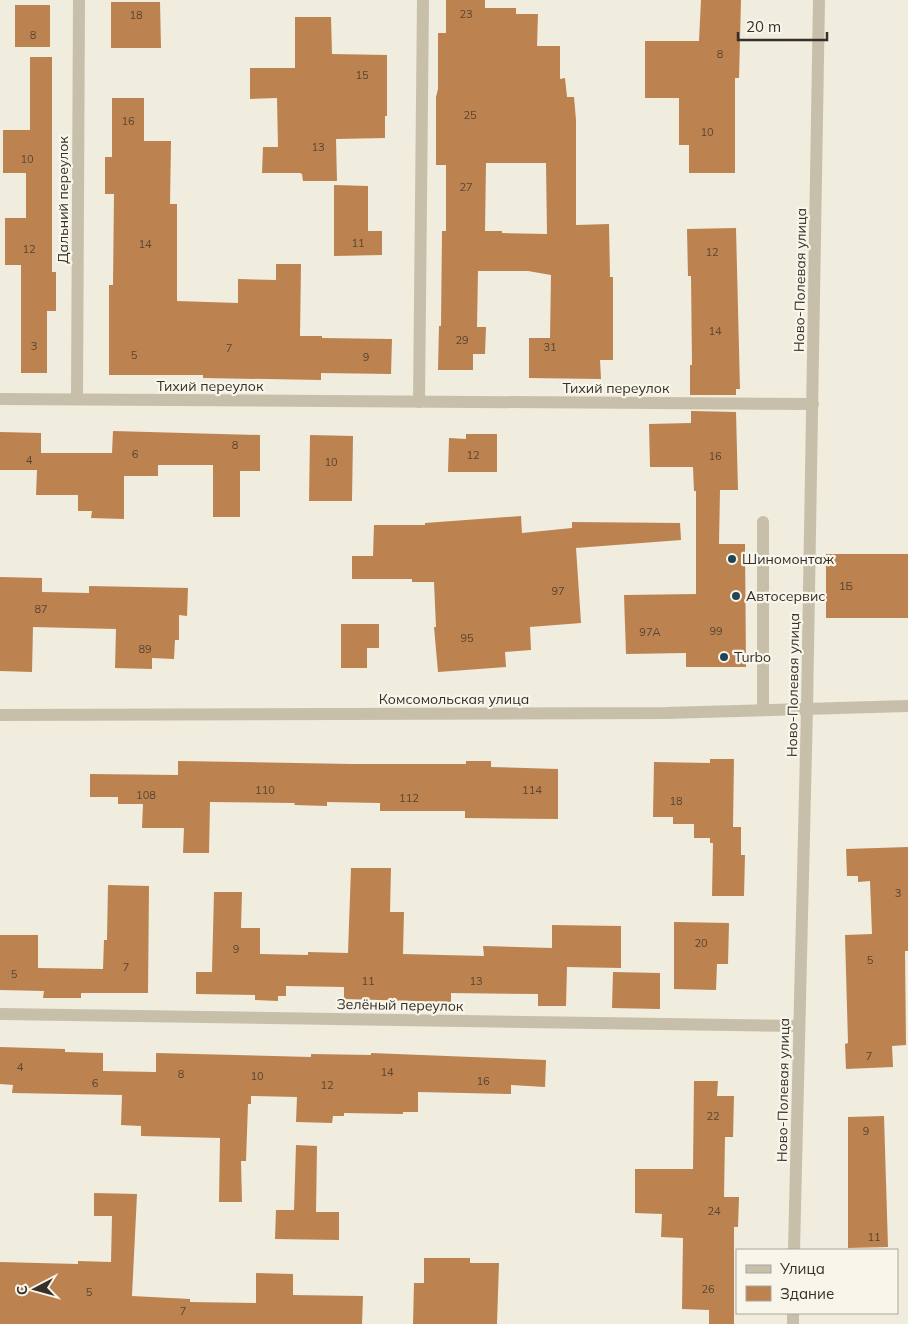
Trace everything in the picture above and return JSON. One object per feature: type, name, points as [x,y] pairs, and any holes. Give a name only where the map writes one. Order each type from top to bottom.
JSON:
[{"type":"street","name":"Дальний переулок","points":[[77,399],[79,0]]},
{"type":"street","points":[[419,402],[423,0]]},
{"type":"street","name":"Ново-Полевая улица","points":[[794,1249],[807,709],[819,0]]},
{"type":"street","name":"Тихий переулок","points":[[0,399],[813,404]]},
{"type":"street","points":[[763,522],[763,710]]},
{"type":"street","name":"Комсомольская улица","points":[[0,715],[494,714],[908,706]]},
{"type":"street","name":"Зелёный переулок","points":[[0,1014],[799,1026]]},
{"type":"building","points":[[446,0],[485,0],[485,8],[516,8],[516,14],[538,14],[537,46],[560,46],[560,79],[565,78],[567,97],[574,97],[576,120],[576,225],[609,224],[610,277],[613,277],[613,360],[600,360],[601,379],[529,378],[529,338],[550,338],[551,275],[528,271],[478,271],[477,327],[486,327],[485,354],[473,354],[473,370],[438,370],[439,326],[441,326],[442,231],[446,231],[446,165],[436,165],[436,97],[438,89],[438,33],[446,33]],"holes":[[[486,163],[546,163],[547,234],[485,231]]]},
{"type":"building","points":[[701,0],[741,0],[739,78],[735,78],[735,173],[689,173],[689,145],[679,145],[679,98],[645,98],[645,41],[699,41]]},
{"type":"building","points":[[111,2],[160,2],[161,48],[111,48]]},
{"type":"building","points":[[15,5],[50,5],[50,47],[15,47]]},
{"type":"building","points":[[295,17],[331,17],[332,54],[387,55],[385,138],[336,139],[337,181],[303,181],[302,174],[300,173],[262,173],[263,147],[278,147],[277,98],[250,99],[250,68],[295,68]]},
{"type":"building","points":[[30,57],[52,57],[52,272],[56,272],[56,311],[47,311],[47,373],[21,373],[21,265],[5,265],[5,218],[26,218],[26,173],[3,173],[3,130],[30,130]]},
{"type":"building","points":[[112,98],[144,98],[144,141],[171,141],[170,204],[177,204],[177,301],[238,303],[238,279],[276,280],[276,264],[301,264],[300,336],[392,339],[391,374],[321,373],[321,380],[203,378],[203,375],[109,375],[109,285],[113,285],[114,194],[105,194],[105,157],[112,157]]},
{"type":"building","points":[[334,185],[368,186],[368,231],[382,231],[382,255],[334,256]]},
{"type":"building","points":[[736,228],[740,389],[736,389],[736,395],[690,395],[690,365],[692,365],[691,276],[688,276],[687,229]]},
{"type":"building","points":[[691,411],[736,412],[738,490],[720,490],[719,544],[745,544],[746,667],[686,667],[686,653],[626,654],[624,595],[696,594],[696,491],[694,491],[693,467],[650,467],[649,424],[691,423]]},
{"type":"building","points":[[113,431],[260,435],[260,471],[240,471],[240,517],[213,517],[213,465],[158,465],[158,476],[124,476],[124,519],[91,518],[92,511],[78,511],[78,495],[36,495],[37,470],[0,470],[0,432],[41,433],[41,453],[112,453]]},
{"type":"building","points":[[466,434],[497,434],[497,472],[448,472],[449,438],[466,439]]},
{"type":"building","points":[[310,435],[353,436],[352,501],[309,501]]},
{"type":"building","points":[[521,516],[522,533],[572,528],[572,522],[680,523],[681,540],[576,548],[581,623],[530,627],[531,650],[505,652],[506,667],[438,672],[434,627],[436,627],[434,582],[412,582],[412,579],[352,579],[352,556],[373,556],[374,525],[425,525],[425,523]]},
{"type":"building","points":[[826,554],[908,554],[908,618],[826,618]]},
{"type":"building","points":[[0,577],[42,578],[42,592],[89,593],[89,586],[188,588],[187,616],[179,615],[179,640],[175,640],[174,659],[152,658],[152,669],[115,668],[116,629],[33,627],[32,672],[0,671]]},
{"type":"building","points":[[341,624],[379,624],[379,648],[367,648],[367,668],[341,668]]},
{"type":"building","points":[[710,759],[734,759],[733,827],[741,827],[741,855],[745,855],[744,896],[712,896],[713,843],[710,843],[710,838],[694,838],[694,824],[673,824],[673,817],[653,817],[654,762],[710,763]]},
{"type":"building","points":[[178,761],[466,764],[466,761],[491,761],[491,767],[558,769],[558,819],[465,818],[465,811],[380,811],[380,803],[327,802],[327,806],[294,805],[295,803],[210,802],[209,853],[183,853],[184,828],[142,828],[143,804],[118,804],[118,797],[90,797],[90,774],[178,775]]},
{"type":"building","points":[[908,847],[908,951],[905,951],[906,1045],[892,1046],[893,1067],[846,1069],[845,1044],[848,1043],[845,935],[872,934],[870,881],[858,882],[858,876],[847,876],[846,849]]},
{"type":"building","points":[[351,868],[391,868],[390,912],[404,912],[403,954],[484,956],[483,946],[552,948],[552,925],[621,926],[621,968],[567,967],[566,1006],[538,1006],[538,994],[451,993],[451,1002],[344,999],[344,987],[286,986],[286,996],[278,996],[278,1001],[255,1000],[255,995],[196,994],[196,972],[212,972],[214,892],[242,892],[241,928],[260,928],[260,954],[308,955],[308,952],[348,953]]},
{"type":"building","points":[[108,885],[149,886],[148,993],[81,993],[81,998],[43,998],[44,991],[0,990],[0,935],[38,935],[38,968],[103,969],[104,940],[107,940]]},
{"type":"building","points":[[674,922],[729,923],[728,964],[717,964],[716,990],[674,989]]},
{"type":"building","points":[[613,972],[660,973],[660,1009],[612,1008]]},
{"type":"building","points":[[0,1047],[65,1049],[65,1052],[103,1053],[103,1071],[156,1072],[156,1053],[311,1057],[311,1054],[371,1055],[371,1053],[546,1060],[545,1087],[511,1085],[511,1094],[418,1092],[418,1112],[403,1112],[403,1114],[344,1113],[344,1116],[333,1116],[332,1123],[296,1122],[297,1097],[251,1096],[251,1104],[248,1104],[246,1161],[241,1161],[242,1202],[219,1202],[220,1138],[141,1136],[141,1126],[121,1125],[122,1095],[12,1093],[13,1085],[0,1084]]},
{"type":"building","points":[[694,1081],[718,1081],[717,1096],[734,1096],[733,1137],[725,1137],[724,1197],[739,1197],[738,1227],[734,1227],[734,1324],[709,1324],[709,1310],[682,1309],[683,1238],[661,1237],[662,1214],[635,1213],[635,1169],[693,1169]]},
{"type":"building","points":[[884,1116],[888,1247],[848,1248],[848,1117]]},
{"type":"building","points":[[296,1145],[317,1146],[316,1212],[339,1212],[339,1240],[275,1239],[276,1210],[294,1210]]},
{"type":"building","points":[[94,1193],[137,1194],[132,1296],[190,1299],[190,1302],[256,1303],[256,1273],[293,1274],[293,1295],[363,1296],[362,1324],[0,1324],[0,1262],[78,1264],[78,1261],[111,1262],[112,1216],[94,1216]]},
{"type":"building","points":[[424,1258],[470,1258],[470,1263],[499,1263],[497,1324],[413,1324],[414,1283],[424,1283]]},
{"type":"place","name":"Шиномонтаж","points":[[732,559]]},
{"type":"place","name":"Автосервис","points":[[736,596]]},
{"type":"place","name":"Turbo","points":[[724,657]]}]
